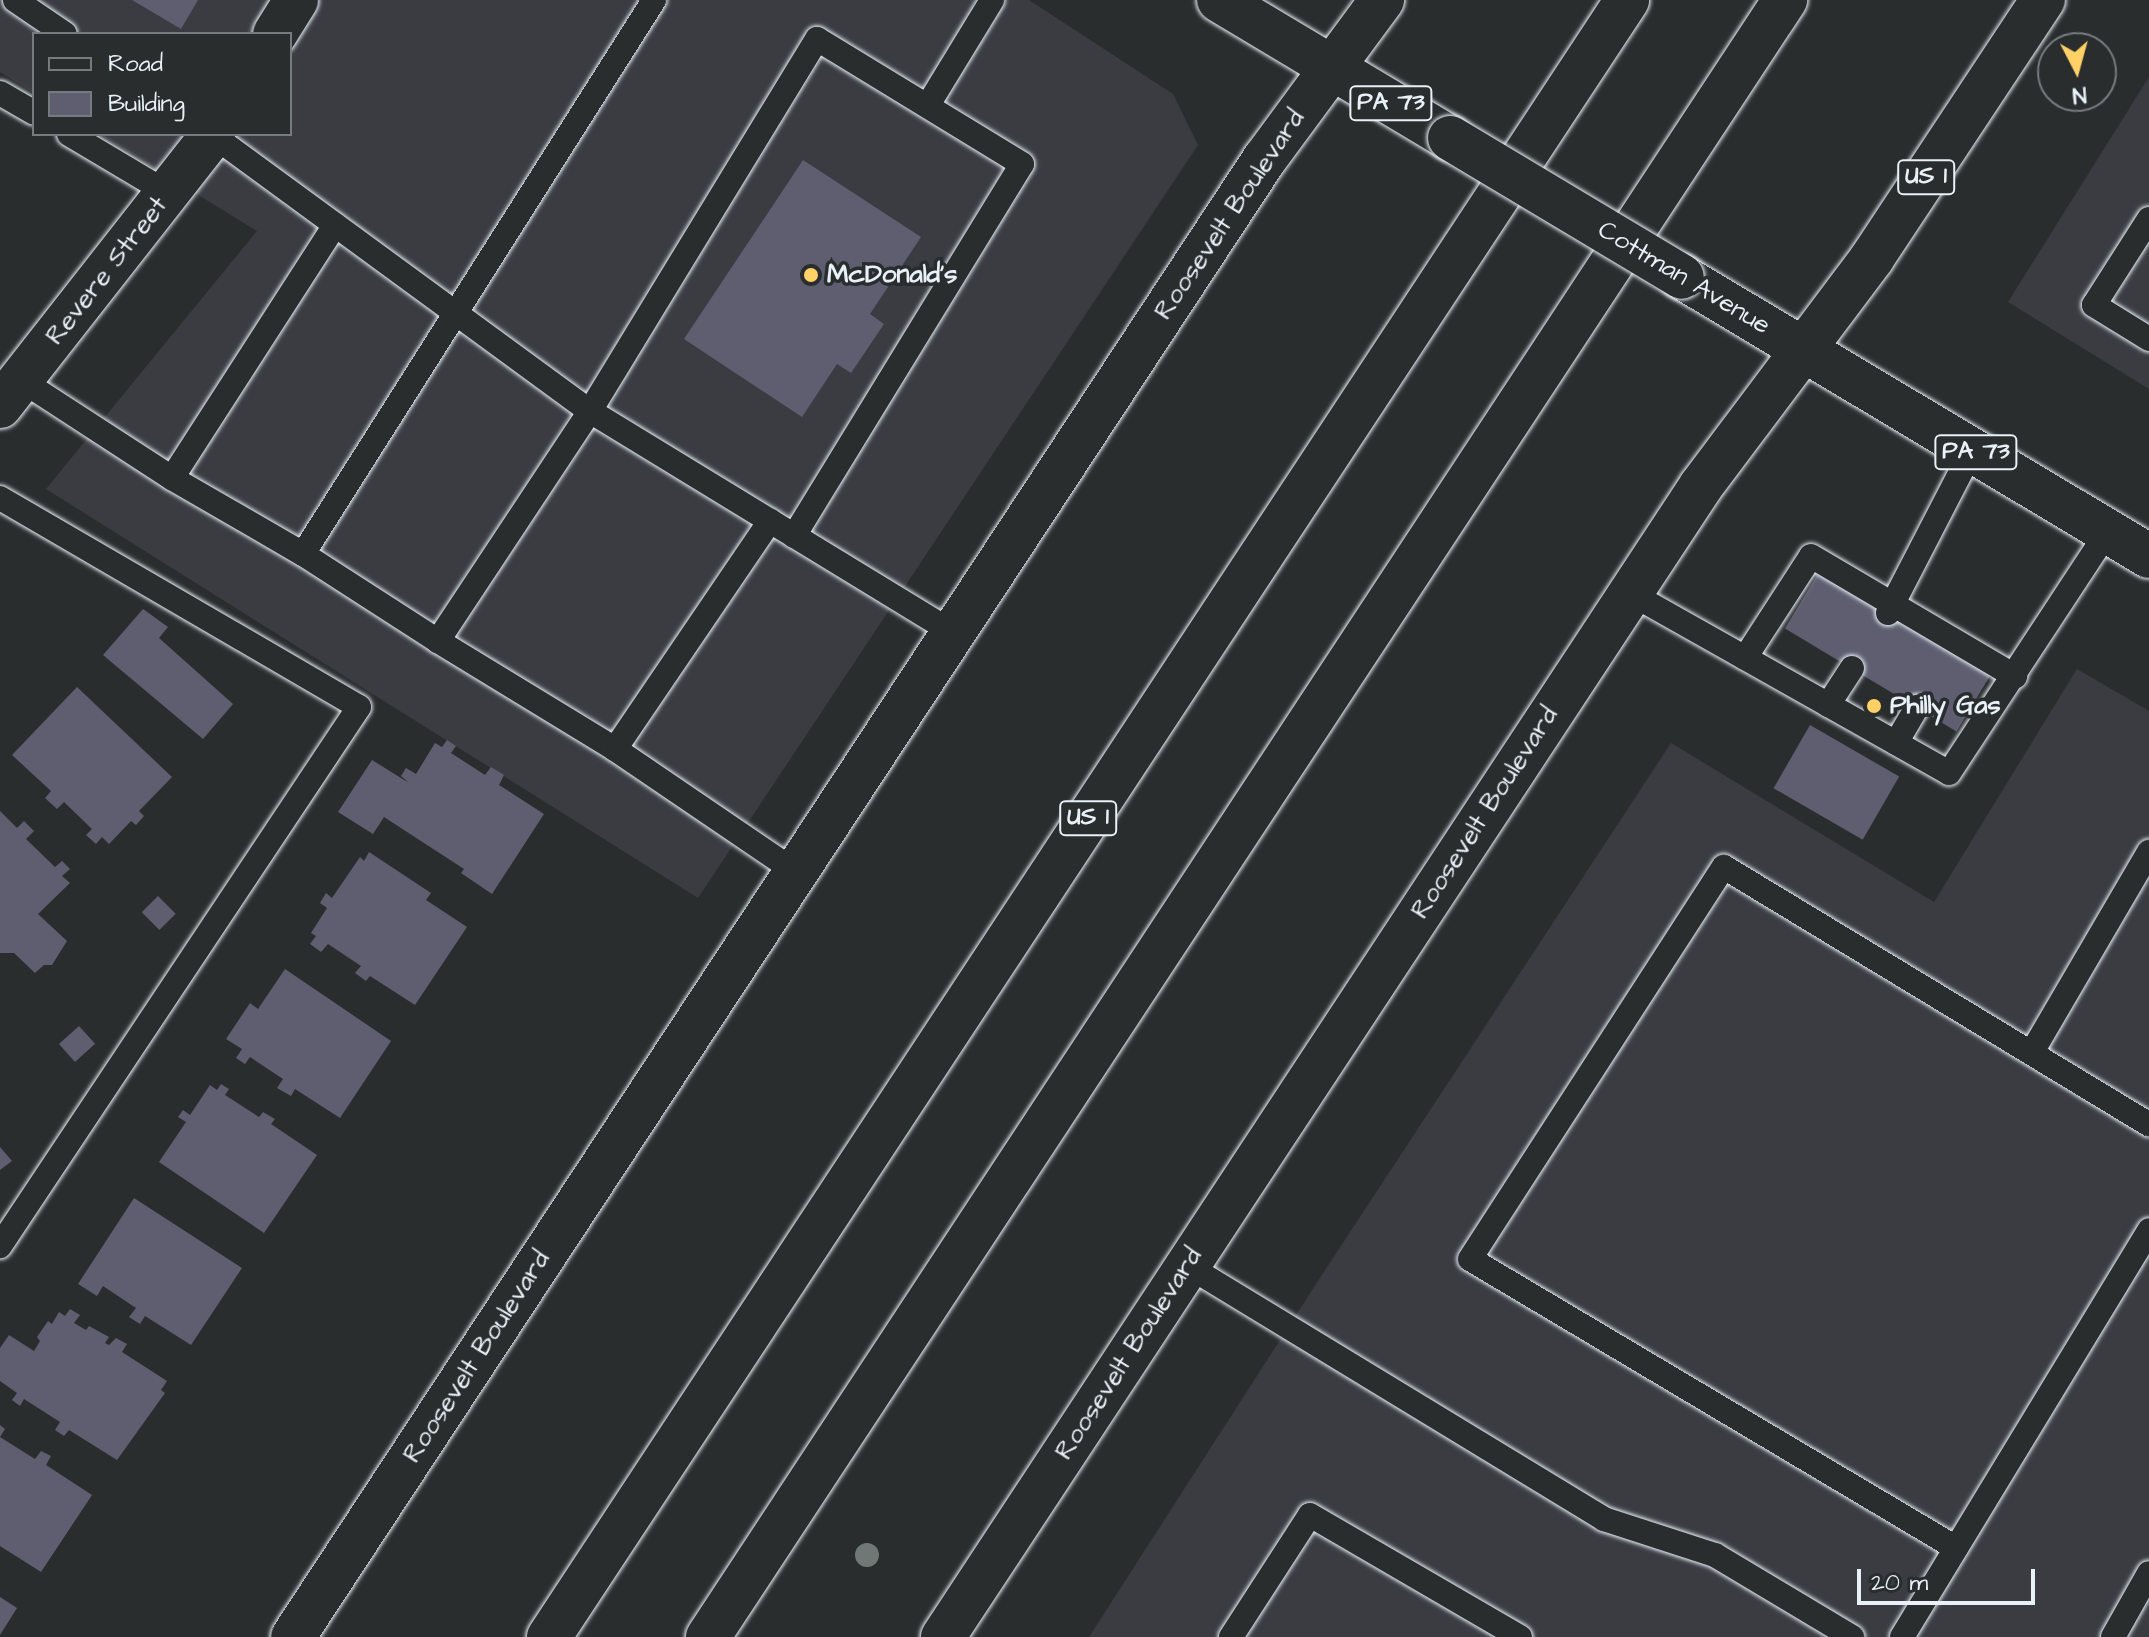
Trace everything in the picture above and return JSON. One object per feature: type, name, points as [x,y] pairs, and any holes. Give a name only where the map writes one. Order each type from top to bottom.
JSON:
[{"type":"main road","points":[[276,32],[296,0]]},
{"type":"main road","name":"Cottman Avenue","points":[[1219,0],[2149,556]]},
{"type":"main road","name":"Roosevelt Boulevard","points":[[293,1637],[1264,160],[1382,0]]},
{"type":"main road","name":"US 1","points":[[549,1637],[1627,0]]},
{"type":"main road","points":[[708,1637],[1785,0]]},
{"type":"main road","name":"Roosevelt Boulevard","points":[[943,1637],[1701,486],[1872,258],[2043,0]]},
{"type":"main road","name":"Revere Street","points":[[10,393],[211,136]]},
{"type":"lane","points":[[15,0],[62,32]]},
{"type":"lane","points":[[303,554],[654,0]]},
{"type":"lane","points":[[928,105],[992,0]]},
{"type":"lane","points":[[438,641],[590,411],[817,39],[1022,164],[794,536]]},
{"type":"lane","points":[[0,93],[32,112]]},
{"type":"lane","points":[[72,136],[168,193]]},
{"type":"lane","points":[[215,136],[590,411],[953,633]]},
{"type":"lane","points":[[2149,219],[2094,305],[2149,339]]},
{"type":"lane","points":[[172,478],[335,225]]},
{"type":"lane","points":[[10,393],[172,478],[303,554],[615,749],[796,872]]},
{"type":"lane","points":[[1891,609],[1972,450]]},
{"type":"lane","points":[[0,498],[359,707],[0,1246]]},
{"type":"lane","points":[[615,749],[770,521]]},
{"type":"lane","points":[[1630,593],[1949,773],[2108,531]]},
{"type":"lane","points":[[1745,658],[1811,556],[1956,648],[2015,676]]},
{"type":"lane","points":[[1828,705],[1852,668]]},
{"type":"lane","points":[[1896,743],[1917,707]]},
{"type":"lane","points":[[2032,1052],[2149,852]]},
{"type":"lane","points":[[1956,1548],[1470,1259],[1724,867],[2149,1124]]},
{"type":"lane","points":[[1902,1637],[2149,1230]]},
{"type":"lane","points":[[1188,1266],[1604,1519],[1715,1555],[1852,1637]]},
{"type":"lane","points":[[1231,1637],[1310,1515],[1520,1637]]},
{"type":"lane","points":[[2113,1637],[2149,1573]]},
{"type":"shaded area","points":[[0,0],[1029,0],[1173,94],[1198,145],[698,898],[46,489],[257,231],[102,136],[292,136],[292,32],[32,32],[32,92],[0,72]]},
{"type":"shaded area","points":[[2149,77],[2149,389],[2008,302]]},
{"type":"shaded area","points":[[2077,669],[2149,711],[2149,1637],[1089,1637],[1671,743],[1934,902]]},
{"type":"building","points":[[132,0],[198,0],[181,29]]},
{"type":"building","name":"McDonald's","points":[[803,160],[921,237],[870,314],[884,324],[851,373],[837,364],[802,417],[684,339]]},
{"type":"building","points":[[1819,572],[1990,675],[1956,732],[1785,629]]},
{"type":"building","points":[[143,609],[168,627],[159,638],[233,704],[203,739],[103,655]]},
{"type":"building","points":[[77,687],[172,777],[139,811],[144,816],[136,825],[131,821],[109,844],[102,837],[96,844],[86,835],[92,829],[64,802],[57,809],[45,798],[51,791],[12,755]]},
{"type":"building","points":[[1810,725],[1899,777],[1863,840],[1774,788]]},
{"type":"building","points":[[447,740],[456,746],[451,753],[485,775],[491,767],[504,775],[499,785],[544,814],[492,894],[461,873],[464,869],[384,817],[373,834],[338,812],[372,760],[409,783],[401,776],[406,768],[416,774],[435,743],[442,747]]},
{"type":"building","points":[[0,811],[17,828],[24,821],[34,831],[26,839],[55,867],[62,861],[70,869],[62,876],[70,883],[38,914],[67,941],[52,965],[44,965],[35,973],[14,953],[0,953]]},
{"type":"building","points":[[369,852],[431,893],[426,900],[467,927],[415,1005],[370,976],[366,981],[355,973],[361,966],[328,944],[321,952],[310,944],[316,936],[311,933],[327,908],[320,903],[326,893],[332,898],[360,857],[364,861]]},
{"type":"building","points":[[158,896],[176,914],[159,930],[142,912]]},
{"type":"building","points":[[285,969],[391,1041],[340,1118],[295,1089],[291,1096],[277,1088],[283,1079],[250,1057],[245,1064],[236,1058],[242,1049],[226,1039],[250,1003],[258,1009]]},
{"type":"building","points":[[79,1026],[95,1044],[75,1062],[59,1044]]},
{"type":"building","points":[[221,1084],[229,1089],[225,1095],[259,1117],[263,1112],[275,1119],[271,1124],[317,1155],[264,1233],[159,1162],[186,1122],[178,1117],[183,1110],[190,1115],[210,1085],[217,1090]]},
{"type":"building","points":[[0,1147],[12,1161],[0,1170]]},
{"type":"building","points":[[134,1198],[242,1268],[191,1345],[145,1316],[140,1324],[129,1317],[136,1308],[103,1286],[97,1296],[78,1284]]},
{"type":"building","points":[[70,1309],[80,1315],[74,1323],[86,1330],[89,1326],[109,1337],[105,1343],[109,1345],[116,1338],[127,1344],[122,1352],[167,1381],[161,1390],[165,1393],[117,1460],[69,1430],[64,1436],[55,1430],[60,1422],[24,1399],[20,1406],[12,1400],[17,1393],[0,1381],[0,1348],[9,1335],[34,1351],[40,1341],[37,1337],[48,1321],[52,1324],[59,1312],[65,1316]]},
{"type":"building","points":[[0,1437],[35,1459],[41,1451],[51,1456],[46,1465],[92,1495],[41,1572],[0,1546]]},
{"type":"building","points":[[0,1597],[17,1608],[0,1635]]},
{"type":"place","name":"McDonald's","points":[[811,275]]},
{"type":"place","name":"Philly Gas","points":[[1874,706]]}]
